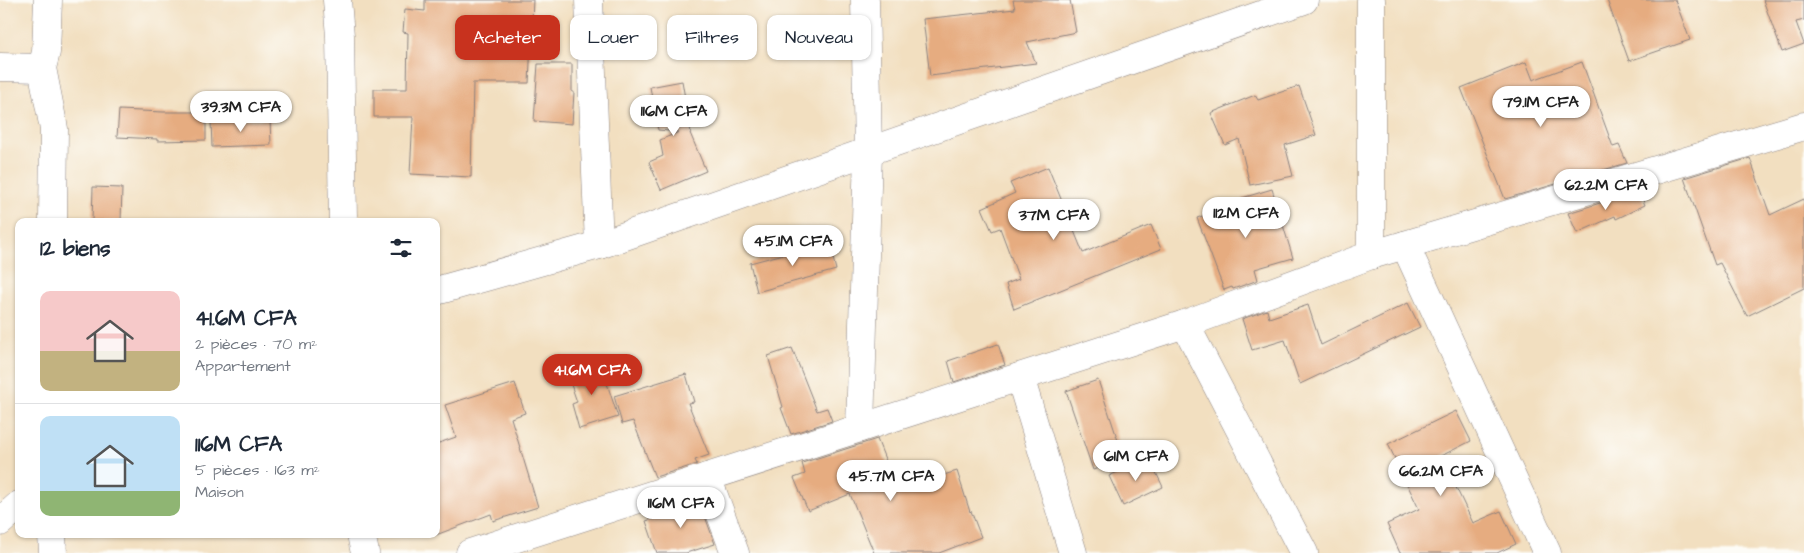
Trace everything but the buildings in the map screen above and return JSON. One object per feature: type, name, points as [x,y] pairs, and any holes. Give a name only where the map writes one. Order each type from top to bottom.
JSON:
[{"type":"street","points":[[48,0],[46,52],[42,68],[54,129],[53,218]]},
{"type":"street","points":[[337,0],[340,36],[343,218]]},
{"type":"street","points":[[589,0],[599,245]]},
{"type":"street","points":[[860,428],[868,152],[865,0]]},
{"type":"street","points":[[1371,0],[1371,255]]},
{"type":"street","points":[[440,290],[599,245],[868,152],[1289,2]]},
{"type":"street","points":[[0,67],[42,68]]},
{"type":"street","points":[[470,553],[1184,324],[1371,255],[1804,126]]},
{"type":"street","points":[[1406,245],[1547,553]]},
{"type":"street","points":[[1184,324],[1304,553]]},
{"type":"street","points":[[1020,377],[1073,553]]},
{"type":"street","points":[[706,477],[735,553]]},
{"type":"street","points":[[0,522],[15,509]]},
{"type":"street","points":[[52,538],[53,553]]},
{"type":"street","points":[[362,538],[365,553]]}]
